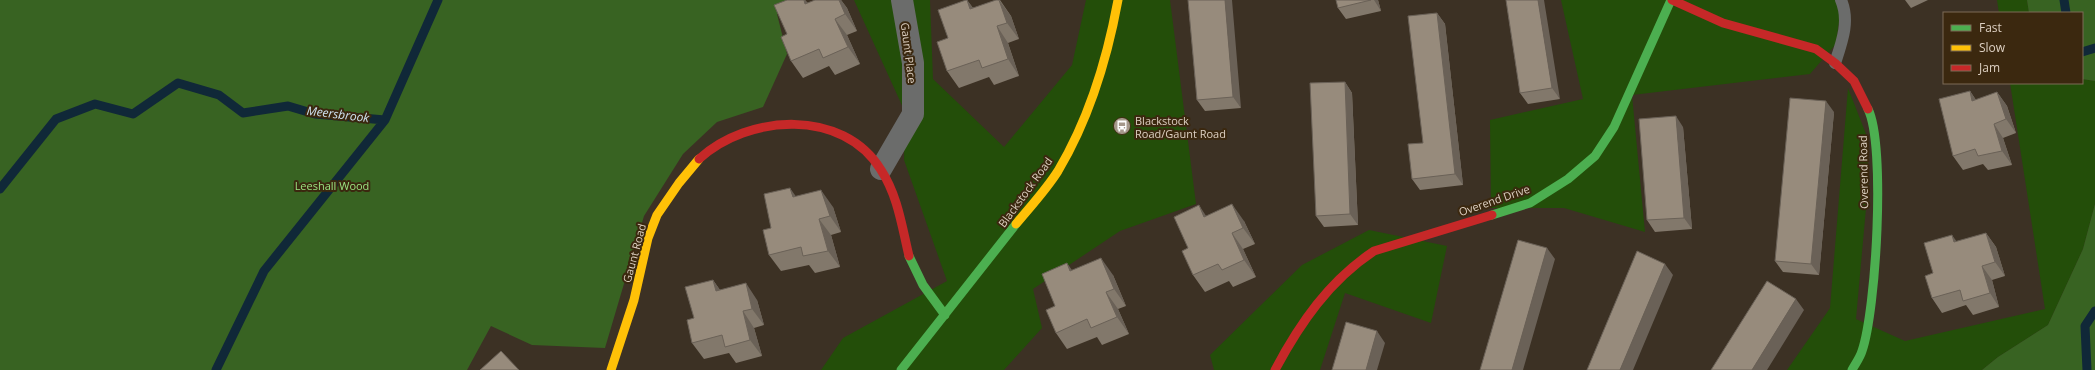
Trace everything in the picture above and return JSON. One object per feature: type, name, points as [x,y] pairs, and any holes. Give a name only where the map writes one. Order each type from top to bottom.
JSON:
[{"type":"street","name":"Gaunt Place","points":[[881,169],[913,114],[913,63],[902,0]]},
{"type":"street","name":"Blackstock Road","points":[[901,370],[1057,172],[1075,138],[1092,95],[1108,49],[1118,0]]},
{"type":"street","name":"Overend Road","points":[[1672,0],[1723,23],[1816,49],[1835,63],[1854,81],[1871,115],[1876,137],[1877,207],[1873,292],[1862,351],[1852,370]]},
{"type":"street","name":"Overend Drive","points":[[1275,370],[1310,310],[1334,284],[1360,260],[1374,251],[1530,203],[1568,179],[1595,156],[1614,128],[1672,0]]},
{"type":"street","name":"Gaunt Road","points":[[611,370],[634,300],[648,238],[657,214],[679,182],[700,158],[731,137],[759,128],[794,124],[827,128],[857,142],[881,169],[895,198],[910,260],[923,285],[945,315]]},
{"type":"lane","points":[[1835,63],[1845,30],[1844,7],[1842,0]]},
{"type":"green space","name":"Leeshall Wood","points":[[0,0],[801,0],[777,14],[787,54],[763,107],[717,122],[683,154],[644,216],[605,348],[532,345],[491,326],[467,370],[0,370]]},
{"type":"green space","points":[[854,0],[930,0],[933,79],[1004,147],[1072,65],[1086,0],[1170,0],[1196,204],[1120,231],[1033,289],[1042,328],[1004,370],[821,370],[843,338],[947,281],[904,160],[905,112]]},
{"type":"green space","points":[[1561,0],[1842,0],[1836,44],[1810,74],[1632,95],[1645,232],[1564,208],[1491,208],[1490,120],[1583,99]]},
{"type":"green space","points":[[1997,0],[2027,0],[2029,12],[1999,12]]},
{"type":"green space","points":[[2027,0],[2095,0],[2095,81],[2083,79],[2083,12],[2029,12]]},
{"type":"green space","points":[[2083,79],[2095,81],[2095,204],[2083,249],[2048,325],[1998,357],[1982,370],[1787,370],[1830,308],[1848,88],[1868,139],[1868,186],[1856,319],[1905,341],[2045,309],[2010,84],[2083,84]]},
{"type":"green space","points":[[2095,204],[2095,370],[1982,370],[1998,357],[2048,325],[2083,249]]},
{"type":"green space","points":[[1369,230],[1447,246],[1431,323],[1345,293],[1320,370],[1214,370],[1210,355],[1302,265]]},
{"type":"building","points":[[787,0],[804,0],[805,4],[815,0],[839,0],[845,14],[835,19],[848,47],[823,58],[819,49],[791,61],[781,37],[787,34],[774,5]]},
{"type":"building","points":[[966,0],[970,9],[999,0],[1007,23],[997,26],[1008,59],[982,68],[979,60],[947,71],[937,42],[948,38],[938,10]]},
{"type":"building","points":[[1188,0],[1225,0],[1233,97],[1197,100]]},
{"type":"building","points":[[1336,0],[1371,0],[1338,8]]},
{"type":"building","points":[[1506,0],[1538,0],[1552,88],[1520,93]]},
{"type":"building","points":[[1437,13],[1455,174],[1412,179],[1408,144],[1423,143],[1408,16]]},
{"type":"building","points":[[1345,82],[1350,214],[1316,216],[1310,83]]},
{"type":"building","points":[[1970,91],[1972,101],[1997,92],[2006,119],[1994,124],[2002,151],[1978,156],[1975,149],[1953,156],[1939,99]]},
{"type":"building","points":[[1790,98],[1826,101],[1811,264],[1775,261]]},
{"type":"building","points":[[1676,116],[1684,218],[1647,220],[1639,119]]},
{"type":"building","points":[[790,188],[793,197],[821,190],[830,216],[819,219],[828,251],[803,256],[801,247],[769,255],[763,230],[771,228],[764,194]]},
{"type":"building","points":[[1232,204],[1243,228],[1232,233],[1244,260],[1222,270],[1218,264],[1193,275],[1182,251],[1188,248],[1174,217],[1199,205],[1204,217]]},
{"type":"building","points":[[1986,233],[1995,262],[1982,266],[1990,293],[1963,301],[1960,290],[1932,298],[1925,276],[1933,273],[1924,243],[1952,235],[1954,242]]},
{"type":"building","points":[[1518,240],[1547,248],[1512,370],[1480,370]]},
{"type":"building","points":[[1637,251],[1665,264],[1620,370],[1587,370]]},
{"type":"building","points":[[1101,258],[1114,289],[1106,292],[1117,317],[1091,328],[1087,319],[1056,333],[1046,310],[1055,306],[1042,274],[1067,263],[1070,271]]},
{"type":"building","points":[[713,280],[716,291],[746,283],[752,309],[743,311],[750,340],[725,347],[722,335],[692,343],[687,320],[694,318],[685,287]]},
{"type":"building","points":[[1767,281],[1796,299],[1752,370],[1711,370]]},
{"type":"building","points":[[1346,322],[1377,331],[1366,370],[1332,370]]},
{"type":"building","points":[[501,351],[519,370],[480,370]]},
{"type":"waterway","name":"Meersbrook","points":[[0,189],[56,119],[95,104],[133,114],[178,83],[219,95],[243,113],[288,106],[315,114],[385,120],[438,0]]},
{"type":"waterway","points":[[2064,0],[2066,12]]},
{"type":"waterway","points":[[2083,52],[2095,48]]},
{"type":"waterway","points":[[216,370],[264,271],[385,120]]},
{"type":"waterway","points":[[2087,370],[2085,326],[2095,311]]},
{"type":"traffic: fast","points":[[1492,215],[1530,203],[1568,179],[1595,156],[1614,127],[1671,0]]},
{"type":"traffic: fast","points":[[1852,370],[1861,354],[1867,331],[1875,266],[1878,191],[1877,156],[1873,128],[1868,109]]},
{"type":"traffic: fast","points":[[901,370],[1016,224]]},
{"type":"traffic: fast","points":[[909,256],[923,285],[945,315]]},
{"type":"traffic: slow","points":[[1016,224],[1043,192],[1058,171],[1079,131],[1096,88],[1114,22],[1118,0]]},
{"type":"traffic: slow","points":[[611,370],[634,300],[648,238],[657,215],[679,183],[699,159]]},
{"type":"traffic: jam","points":[[1672,0],[1723,23],[1816,49],[1835,63],[1854,81],[1868,109]]},
{"type":"traffic: jam","points":[[699,159],[719,144],[743,133],[768,126],[794,124],[820,127],[843,136],[864,150],[881,170],[887,180],[899,212],[909,256]]},
{"type":"traffic: jam","points":[[1275,370],[1305,320],[1329,289],[1374,251],[1492,215]]},
{"type":"place","name":"Blackstock Road/Gaunt Road","points":[[1122,126]]}]
